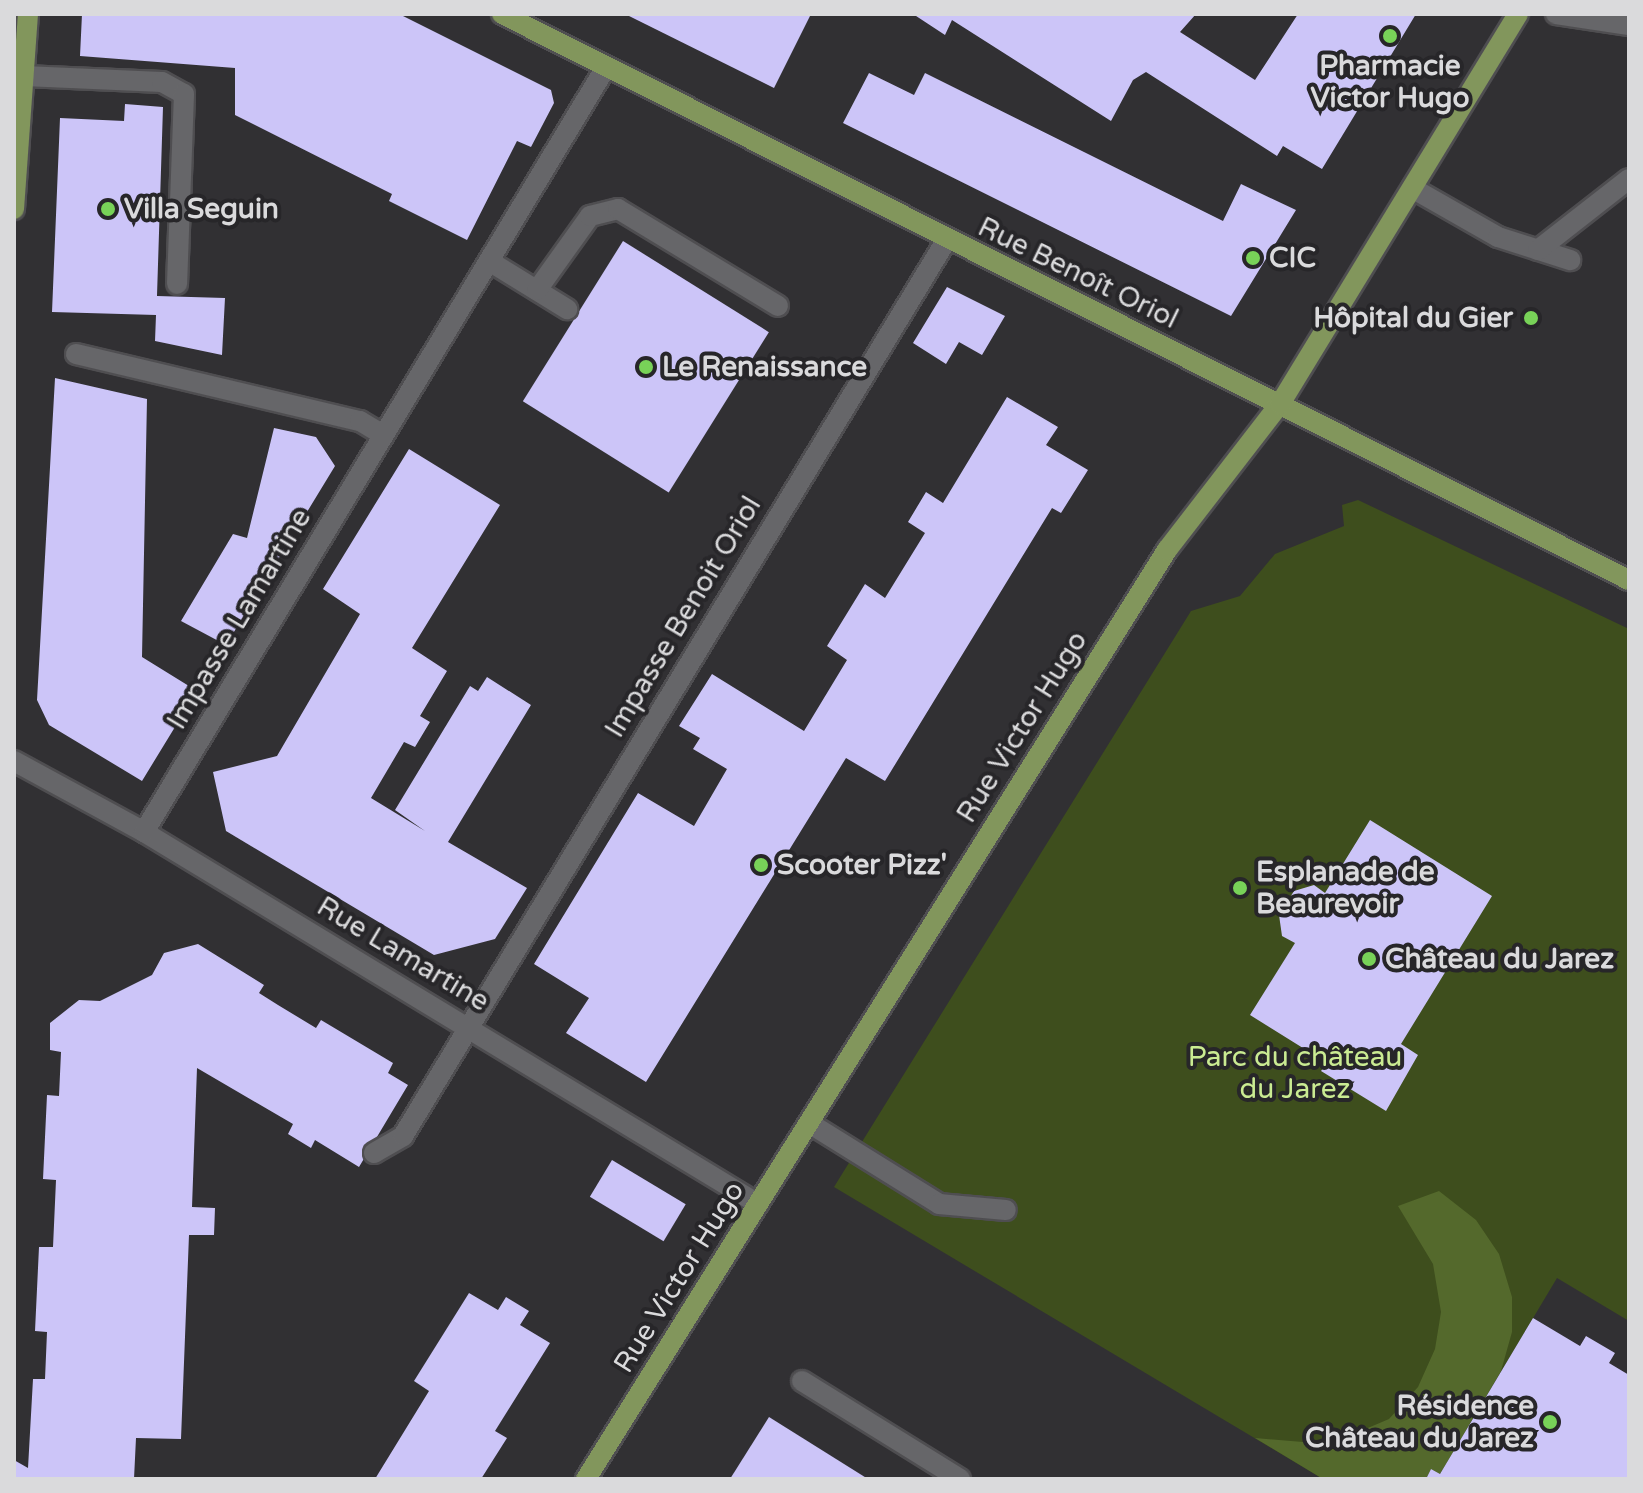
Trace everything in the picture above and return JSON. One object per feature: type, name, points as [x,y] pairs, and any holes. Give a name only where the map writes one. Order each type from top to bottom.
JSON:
[{"type":"main road","points":[[14,209],[28,14]]},
{"type":"main road","name":"Rue Benoît Oriol","points":[[502,14],[1629,580]]},
{"type":"main road","name":"Rue Victor Hugo","points":[[586,1479],[1174,539],[1280,404],[1518,14]]},
{"type":"street","points":[[1556,14],[1629,25]]},
{"type":"street","name":"Impasse Lamartine","points":[[144,832],[606,67]]},
{"type":"street","points":[[24,76],[162,82],[184,94],[177,284]]},
{"type":"street","points":[[1538,250],[1629,179]]},
{"type":"street","points":[[1412,188],[1498,237],[1570,260]]},
{"type":"street","points":[[537,290],[590,216],[618,209],[778,306]]},
{"type":"street","name":"Impasse Benoit Oriol","points":[[374,1153],[403,1136],[947,239]]},
{"type":"street","points":[[489,261],[567,309]]},
{"type":"street","points":[[76,354],[360,421],[383,435]]},
{"type":"street","name":"Rue Lamartine","points":[[14,761],[144,832],[468,1025],[758,1204]]},
{"type":"street","points":[[809,1123],[939,1204],[1006,1210]]},
{"type":"street","points":[[802,1381],[960,1479]]},
{"type":"green space","name":"Parc du château du Jarez","points":[[1358,500],[1629,629],[1629,1321],[1557,1278],[1440,1474],[1431,1469],[1426,1479],[1323,1479],[834,1187],[1191,611],[1240,596],[1275,554],[1344,526],[1342,505]]},
{"type":"green space","points":[[1439,1191],[1476,1220],[1499,1254],[1512,1297],[1512,1332],[1501,1371],[1440,1474],[1431,1469],[1426,1479],[1323,1479],[1255,1438],[1315,1443],[1349,1436],[1389,1419],[1418,1387],[1435,1349],[1441,1312],[1433,1264],[1398,1206]]},
{"type":"building","points":[[82,14],[399,14],[551,90],[554,103],[531,147],[517,141],[467,240],[389,201],[392,194],[235,115],[235,68],[80,56]]},
{"type":"building","points":[[625,14],[811,14],[774,88]]},
{"type":"building","points":[[913,14],[1196,14],[1180,32],[1255,80],[1298,14],[1416,14],[1322,169],[1283,146],[1277,156],[1146,72],[1133,80],[1111,121],[952,20],[945,35]]},
{"type":"building","points":[[869,73],[914,95],[925,73],[1223,221],[1241,184],[1296,210],[1231,316],[843,123]]},
{"type":"building","name":"Villa Seguin","points":[[125,104],[163,107],[157,296],[225,298],[222,355],[155,341],[156,315],[52,312],[60,118],[124,121]]},
{"type":"building","name":"Le Renaissance","points":[[623,241],[769,332],[669,492],[523,401]]},
{"type":"building","points":[[947,287],[1005,316],[982,355],[959,342],[946,364],[913,343]]},
{"type":"building","points":[[55,378],[147,399],[142,657],[197,691],[142,781],[49,725],[37,700]]},
{"type":"building","points":[[1007,397],[1058,427],[1046,445],[1088,470],[1061,513],[1052,508],[885,781],[846,758],[646,1082],[566,1033],[589,998],[534,964],[638,793],[694,826],[727,769],[693,749],[700,738],[679,726],[712,674],[804,731],[847,660],[827,646],[865,584],[885,598],[925,533],[908,522],[926,492],[943,503]]},
{"type":"building","points":[[274,428],[316,437],[335,466],[226,645],[181,621],[233,534],[247,538]]},
{"type":"building","points":[[409,449],[500,505],[412,648],[447,671],[420,716],[430,722],[415,747],[404,742],[371,798],[425,831],[395,810],[470,686],[478,691],[487,677],[531,705],[448,842],[527,888],[495,939],[434,955],[226,831],[213,772],[277,756],[360,614],[323,589]]},
{"type":"building","name":"Château du Jarez","points":[[1370,820],[1492,896],[1401,1044],[1418,1055],[1386,1111],[1321,1071],[1327,1063],[1250,1015],[1295,943],[1282,936],[1279,915],[1294,891],[1314,885],[1325,893]]},
{"type":"building","points":[[198,944],[264,985],[259,993],[278,1005],[316,1028],[321,1020],[393,1063],[388,1073],[408,1085],[359,1167],[315,1140],[311,1148],[288,1134],[293,1124],[197,1068],[192,1207],[215,1208],[214,1235],[189,1235],[181,1439],[136,1438],[134,1479],[14,1479],[14,1460],[28,1468],[33,1379],[45,1379],[47,1332],[35,1331],[39,1247],[53,1247],[56,1180],[43,1179],[47,1095],[59,1096],[61,1052],[50,1050],[50,1023],[79,1000],[100,1001],[152,975],[164,953]]},
{"type":"building","points":[[612,1160],[686,1204],[664,1241],[590,1197]]},
{"type":"building","points":[[469,1293],[498,1310],[506,1297],[529,1311],[520,1325],[550,1343],[495,1431],[507,1438],[481,1479],[375,1479],[429,1391],[414,1381]]},
{"type":"building","name":"Résidence Château du Jarez","points":[[1533,1318],[1580,1346],[1586,1336],[1615,1353],[1609,1363],[1629,1375],[1629,1479],[1426,1479],[1431,1469],[1440,1474]]},
{"type":"building","points":[[769,1417],[868,1479],[730,1479]]},
{"type":"place","name":"Pharmacie Victor Hugo","points":[[1390,36]]},
{"type":"place","name":"Villa Seguin","points":[[108,209]]},
{"type":"place","name":"CIC","points":[[1253,258]]},
{"type":"place","name":"Hôpital du Gier","points":[[1531,318]]},
{"type":"place","name":"Le Renaissance","points":[[646,367]]},
{"type":"place","name":"Scooter Pizz'","points":[[761,865]]},
{"type":"place","name":"Esplanade de Beaurevoir","points":[[1240,888]]},
{"type":"place","name":"Château du Jarez","points":[[1369,959]]},
{"type":"place","name":"Résidence Château du Jarez","points":[[1550,1422]]}]
